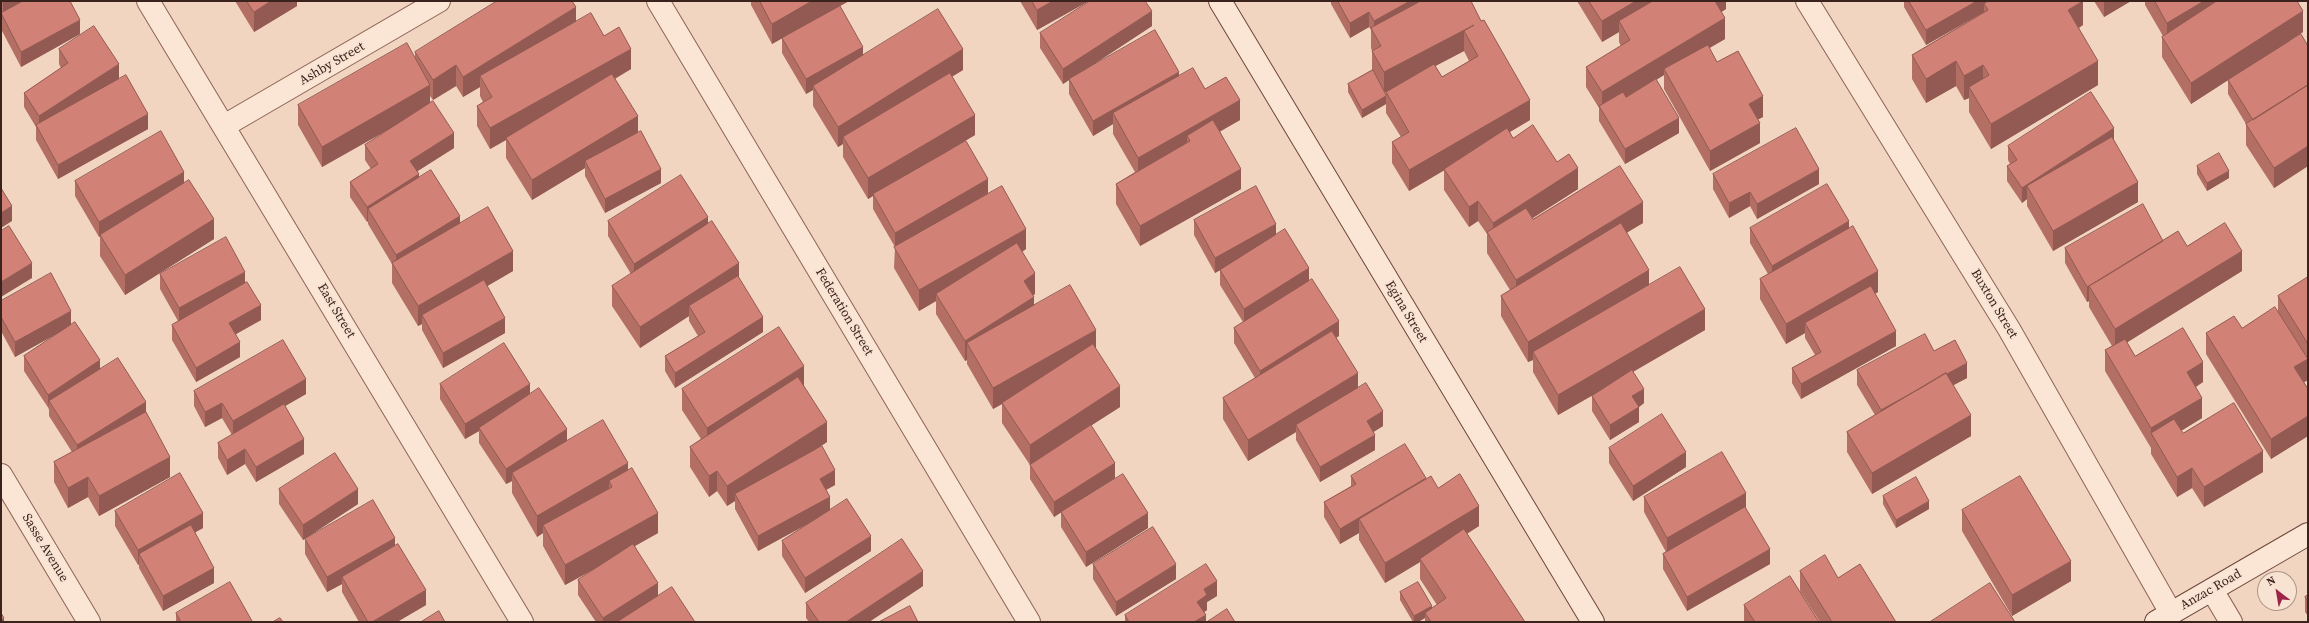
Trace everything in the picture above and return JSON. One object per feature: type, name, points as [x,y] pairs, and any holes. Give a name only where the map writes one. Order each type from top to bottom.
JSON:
[{"type":"street","name":"East Street","points":[[148,1],[522,622]]},
{"type":"street","name":"Ashby Street","points":[[224,126],[439,1]]},
{"type":"street","name":"Federation Street","points":[[658,1],[1030,622]]},
{"type":"street","name":"Egina Street","points":[[1220,1],[1593,622]]},
{"type":"street","name":"Buxton Street","points":[[1807,1],[2009,329],[2163,618]]},
{"type":"street","name":"Sasse Avenue","points":[[1,475],[89,622]]},
{"type":"street","name":"Anzac Road","points":[[2163,618],[2308,534]]},
{"type":"street","points":[[2212,590],[2231,622]]},
{"type":"building","points":[[23,1],[70,1],[80,20],[21,52],[1,13]]},
{"type":"building","points":[[247,1],[271,1],[254,12]]},
{"type":"building","points":[[497,1],[572,1],[576,7],[463,77],[456,65],[433,80],[415,52]]},
{"type":"building","points":[[760,1],[812,1],[772,24]]},
{"type":"building","points":[[1032,1],[1053,1],[1037,10]]},
{"type":"building","points":[[1090,1],[1145,1],[1152,11],[1063,69],[1040,33]]},
{"type":"building","points":[[1338,1],[1410,1],[1374,21],[1369,12],[1350,23]]},
{"type":"building","points":[[1421,1],[1471,1],[1481,21],[1484,20],[1530,100],[1409,170],[1392,142],[1409,132],[1386,92],[1434,64],[1442,77],[1478,56],[1464,31],[1474,25],[1384,72],[1372,51],[1381,46],[1371,28]]},
{"type":"building","points":[[1589,1],[1636,1],[1602,21]]},
{"type":"building","points":[[1653,1],[1715,1],[1725,18],[1602,92],[1586,67],[1630,40],[1619,21]]},
{"type":"building","points":[[1909,1],[1977,1],[1926,30]]},
{"type":"building","points":[[1988,1],[2083,1],[2068,10],[2098,61],[1991,124],[1969,87],[1989,75],[1983,65],[1964,76],[1956,61],[1926,79],[1912,55],[1988,10],[1984,4]]},
{"type":"building","points":[[2155,1],[2204,1],[2167,23]]},
{"type":"building","points":[[2217,1],[2297,1],[2303,11],[2191,83],[2162,37]]},
{"type":"building","points":[[840,6],[863,47],[806,79],[782,38]]},
{"type":"building","points":[[938,9],[963,49],[838,127],[813,86]]},
{"type":"building","points":[[591,13],[604,36],[619,27],[631,49],[490,128],[477,106],[492,97],[480,76]]},
{"type":"building","points":[[94,26],[119,64],[39,116],[24,93],[68,63],[59,49]]},
{"type":"building","points":[[1155,30],[1179,72],[1093,121],[1069,79]]},
{"type":"building","points":[[2301,34],[2308,46],[2308,85],[2253,120],[2228,80]]},
{"type":"building","points":[[407,43],[430,85],[322,147],[298,105]]},
{"type":"building","points":[[1708,45],[1717,62],[1738,51],[1763,96],[1749,104],[1760,123],[1710,151],[1664,69]]},
{"type":"building","points":[[1193,68],[1205,89],[1226,77],[1240,100],[1138,158],[1113,113]]},
{"type":"building","points":[[1373,70],[1386,96],[1362,110],[1348,84]]},
{"type":"building","points":[[950,73],[975,115],[868,178],[843,137]]},
{"type":"building","points":[[612,74],[638,116],[532,180],[506,138]]},
{"type":"building","points":[[126,75],[148,114],[58,165],[36,125]]},
{"type":"building","points":[[1656,79],[1679,118],[1625,149],[1599,106],[1623,92],[1626,97]]},
{"type":"building","points":[[2308,85],[2308,146],[2274,168],[2246,124]]},
{"type":"building","points":[[2091,92],[2114,128],[2022,188],[2007,166],[2017,160],[2008,146]]},
{"type":"building","points":[[433,101],[454,133],[410,161],[419,174],[367,207],[350,182],[378,164],[365,145]]},
{"type":"building","points":[[1213,120],[1241,169],[1140,226],[1116,184],[1190,141],[1187,136]]},
{"type":"building","points":[[1533,125],[1557,162],[1569,154],[1578,168],[1493,223],[1478,201],[1469,207],[1444,169],[1507,128],[1513,138]]},
{"type":"building","points":[[1796,128],[1819,169],[1757,204],[1750,192],[1729,203],[1713,174]]},
{"type":"building","points":[[161,131],[184,172],[99,222],[75,181]]},
{"type":"building","points":[[641,131],[661,169],[605,199],[585,161]]},
{"type":"building","points":[[2112,137],[2138,182],[2053,231],[2027,186]]},
{"type":"building","points":[[966,141],[988,179],[895,233],[873,194]]},
{"type":"building","points":[[2219,153],[2229,171],[2207,183],[2197,166]]},
{"type":"building","points":[[1620,166],[1643,202],[1516,280],[1487,232],[1526,208],[1533,219]]},
{"type":"building","points":[[431,170],[460,216],[396,255],[368,209]]},
{"type":"building","points":[[681,175],[708,217],[634,264],[608,221]]},
{"type":"building","points":[[189,180],[214,219],[125,275],[100,235]]},
{"type":"building","points":[[1827,184],[1849,221],[1772,266],[1750,228]]},
{"type":"building","points":[[1002,186],[1026,229],[919,290],[894,247]]},
{"type":"building","points":[[1256,186],[1276,224],[1215,258],[1194,220]]},
{"type":"building","points":[[1,188],[12,206],[1,213]]},
{"type":"building","points":[[2143,204],[2163,241],[2087,287],[2065,248]]},
{"type":"building","points":[[488,207],[513,251],[418,306],[392,263]]},
{"type":"building","points":[[712,221],[739,263],[640,327],[612,286]]},
{"type":"building","points":[[1621,223],[1649,270],[1528,342],[1501,296]]},
{"type":"building","points":[[2225,223],[2242,251],[2115,329],[2089,286],[2178,231],[2187,246]]},
{"type":"building","points":[[9,226],[32,263],[1,282],[1,231]]},
{"type":"building","points":[[1853,226],[1878,271],[1786,324],[1760,279]]},
{"type":"building","points":[[1285,229],[1309,268],[1244,309],[1220,270]]},
{"type":"building","points":[[226,237],[245,272],[179,308],[160,274]]},
{"type":"building","points":[[1017,243],[1035,273],[1024,281],[1034,297],[965,341],[936,294]]},
{"type":"building","points":[[1680,267],[1705,309],[1558,395],[1533,352]]},
{"type":"building","points":[[51,273],[71,311],[15,342],[1,317],[1,301]]},
{"type":"building","points":[[738,276],[763,317],[675,373],[665,356],[705,332],[689,306]]},
{"type":"building","points":[[2308,277],[2308,344],[2278,296]]},
{"type":"building","points":[[1312,279],[1339,321],[1260,371],[1234,328]]},
{"type":"building","points":[[484,280],[505,318],[443,353],[422,315]]},
{"type":"building","points":[[247,282],[261,305],[229,323],[240,342],[196,368],[172,325]]},
{"type":"building","points":[[1070,285],[1096,330],[993,388],[967,343]]},
{"type":"building","points":[[1871,286],[1896,331],[1801,384],[1792,368],[1821,352],[1805,323]]},
{"type":"building","points":[[2275,307],[2308,359],[2294,367],[2308,389],[2308,416],[2271,439],[2206,333],[2234,316],[2242,328]]},
{"type":"building","points":[[75,322],[100,360],[48,395],[24,356]]},
{"type":"building","points":[[779,327],[804,366],[707,428],[682,389]]},
{"type":"building","points":[[2183,328],[2203,362],[2187,372],[2202,398],[2151,428],[2105,350],[2125,339],[2135,356]]},
{"type":"building","points":[[1332,331],[1358,373],[1248,440],[1223,398]]},
{"type":"building","points":[[1925,334],[1934,351],[1955,340],[1967,363],[1947,374],[1946,373],[1881,410],[1857,370]]},
{"type":"building","points":[[283,340],[306,379],[233,421],[222,403],[205,412],[194,391]]},
{"type":"building","points":[[504,343],[530,384],[465,424],[440,384]]},
{"type":"building","points":[[1093,344],[1120,386],[1030,445],[1002,403]]},
{"type":"building","points":[[118,358],[146,402],[77,445],[49,401]]},
{"type":"building","points":[[1632,370],[1644,389],[1632,396],[1639,407],[1610,425],[1592,396]]},
{"type":"building","points":[[1946,373],[1971,415],[1872,473],[1847,432]]},
{"type":"building","points":[[798,377],[827,422],[727,486],[717,471],[709,476],[690,447]]},
{"type":"building","points":[[1366,383],[1383,411],[1367,421],[1375,435],[1320,467],[1296,425]]},
{"type":"building","points":[[539,388],[567,429],[506,469],[479,428]]},
{"type":"building","points":[[2234,403],[2263,451],[2204,487],[2192,468],[2177,477],[2151,433],[2174,419],[2183,433]]},
{"type":"building","points":[[284,404],[304,439],[256,467],[245,449],[227,460],[218,443]]},
{"type":"building","points":[[146,412],[170,457],[99,496],[88,477],[68,488],[54,462]]},
{"type":"building","points":[[1662,414],[1686,452],[1633,486],[1609,448]]},
{"type":"building","points":[[603,420],[628,463],[537,516],[512,473]]},
{"type":"building","points":[[1091,425],[1115,463],[1054,502],[1030,465]]},
{"type":"building","points":[[1405,444],[1426,478],[1340,529],[1324,502],[1356,484],[1351,476]]},
{"type":"building","points":[[822,446],[835,470],[820,479],[830,497],[758,536],[735,494]]},
{"type":"building","points":[[1722,452],[1746,493],[1667,538],[1644,497]]},
{"type":"building","points":[[335,453],[358,489],[303,525],[279,489]]},
{"type":"building","points":[[632,468],[658,513],[565,565],[543,525],[612,487],[609,481]]},
{"type":"building","points":[[180,473],[203,513],[138,550],[115,511]]},
{"type":"building","points":[[1123,474],[1148,513],[1086,552],[1061,512]]},
{"type":"building","points":[[1460,474],[1479,506],[1385,563],[1359,519],[1431,476],[1438,488]]},
{"type":"building","points":[[2020,476],[2071,561],[2012,595],[1962,510]]},
{"type":"building","points":[[1916,477],[1929,501],[1896,520],[1883,496]]},
{"type":"building","points":[[847,499],[871,536],[805,578],[782,541]]},
{"type":"building","points":[[373,500],[395,538],[327,577],[305,539]]},
{"type":"building","points":[[1745,507],[1770,549],[1687,597],[1663,554]]},
{"type":"building","points":[[191,525],[214,568],[163,596],[139,554]]},
{"type":"building","points":[[1153,527],[1176,564],[1116,602],[1093,564]]},
{"type":"building","points":[[1464,529],[1525,622],[1431,622],[1425,613],[1446,598],[1420,559]]},
{"type":"building","points":[[902,539],[923,571],[846,622],[819,622],[806,603]]},
{"type":"building","points":[[398,544],[426,590],[372,622],[368,622],[342,577]]},
{"type":"building","points":[[633,544],[658,583],[603,618],[578,580]]},
{"type":"building","points":[[1825,555],[1838,578],[1860,564],[1896,622],[1832,622],[1800,571]]},
{"type":"building","points":[[1206,564],[1217,581],[1204,589],[1207,595],[1197,602],[1206,615],[1194,622],[1129,622],[1125,615]]},
{"type":"building","points":[[1790,576],[1819,622],[1755,622],[1744,605]]},
{"type":"building","points":[[230,582],[252,621],[181,622],[176,613]]},
{"type":"building","points":[[1418,582],[1432,606],[1414,616],[1400,592]]},
{"type":"building","points":[[1990,583],[2015,622],[1930,622]]},
{"type":"building","points":[[672,587],[695,622],[617,622]]},
{"type":"building","points":[[910,606],[918,622],[879,622]]},
{"type":"building","points":[[1227,609],[1235,622],[1207,622]]},
{"type":"building","points":[[439,611],[445,622],[421,622]]},
{"type":"building","points":[[1,613],[4,618],[1,620]]},
{"type":"building","points":[[280,618],[283,622],[273,622]]}]
